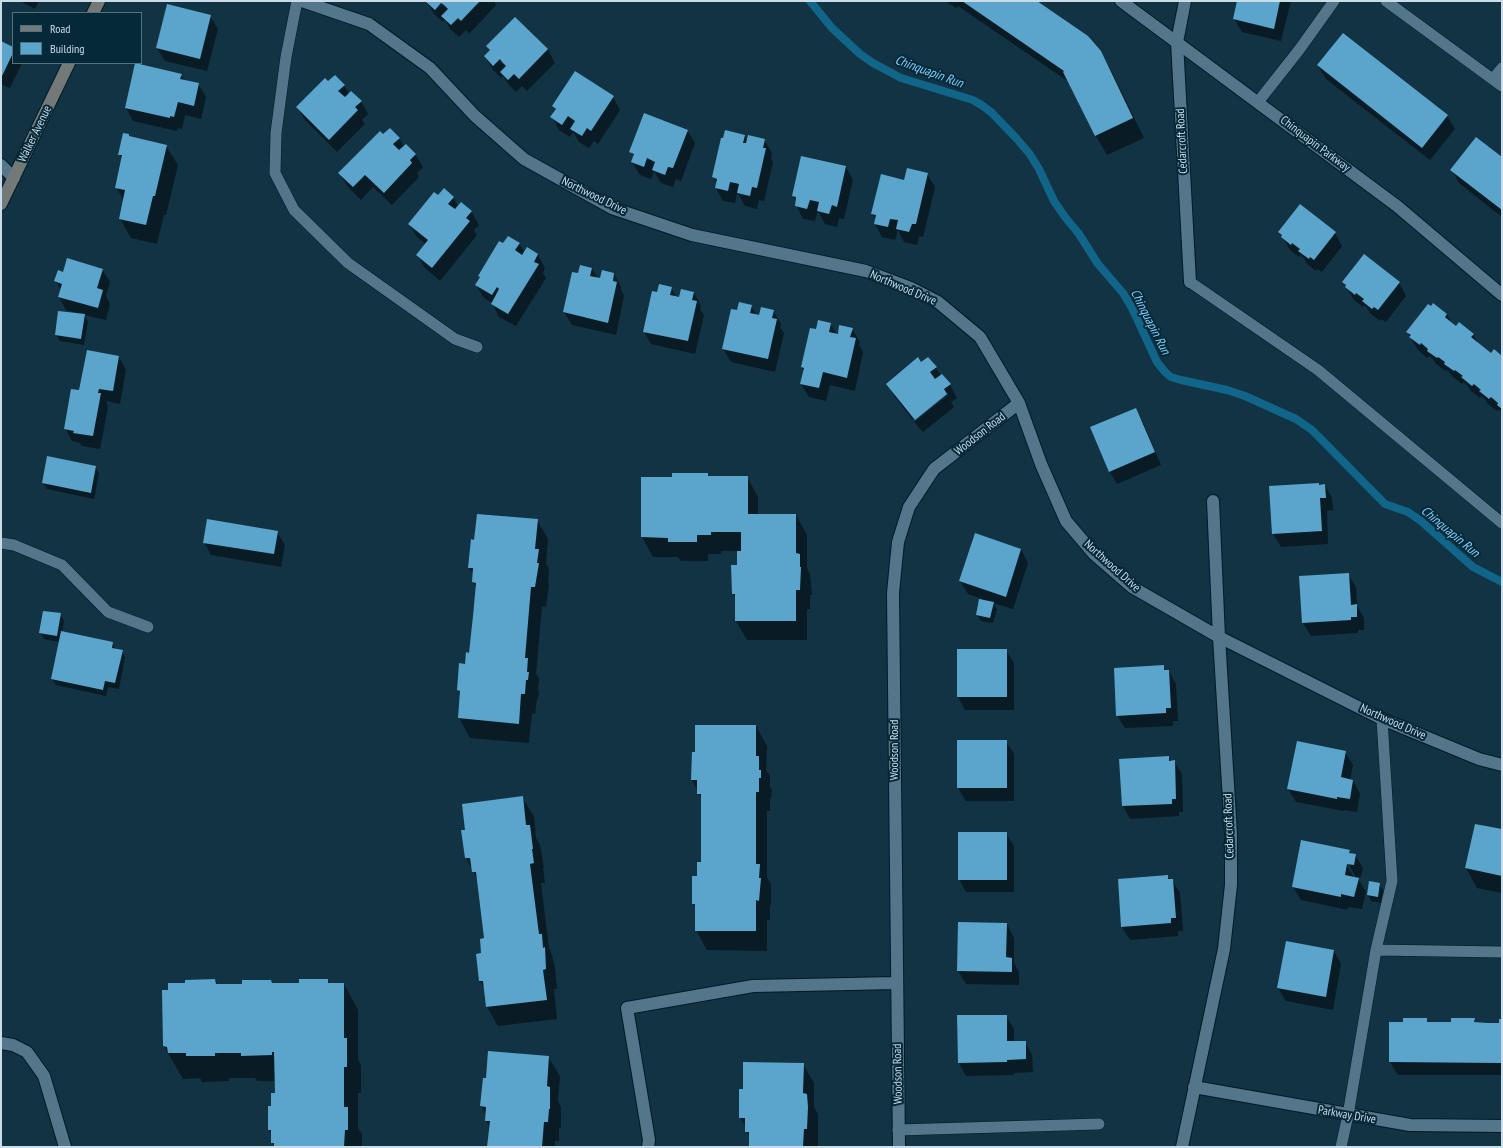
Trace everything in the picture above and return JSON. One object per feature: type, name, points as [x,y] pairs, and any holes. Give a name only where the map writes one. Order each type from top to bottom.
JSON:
[{"type":"street","points":[[94,12],[99,1]]},
{"type":"street","name":"Northwood Drive","points":[[302,1],[369,24],[430,68],[475,116],[524,159],[612,208],[692,235],[866,271],[911,288],[938,302],[980,337],[1019,403],[1041,464],[1066,521],[1094,554],[1132,586],[1219,636],[1382,719],[1479,759],[1502,765]]},
{"type":"street","name":"Chinquapin Parkway","points":[[1121,1],[1397,206],[1502,295]]},
{"type":"street","name":"Cedarcroft Road","points":[[1185,1],[1177,42],[1190,282]]},
{"type":"street","name":"Walker Avenue","points":[[1,204],[69,64]]},
{"type":"street","points":[[1,164],[14,178]]},
{"type":"street","name":"Woodson Road","points":[[899,1147],[894,592],[898,542],[909,507],[934,470],[1019,403]]},
{"type":"street","name":"Cedarcroft Road","points":[[1182,1147],[1224,948],[1231,885],[1231,834],[1219,636],[1213,500]]},
{"type":"street","points":[[648,1147],[649,1140],[627,1008],[753,986],[897,983]]},
{"type":"street","points":[[1,1043],[13,1045],[27,1052],[44,1076],[65,1147]]},
{"type":"street","name":"Parkway Drive","points":[[1194,1088],[1410,1125],[1502,1126]]},
{"type":"lane","points":[[297,1],[286,57],[276,133],[275,173],[294,210],[348,263],[455,339],[477,348]]},
{"type":"lane","points":[[1258,102],[1299,50],[1334,1]]},
{"type":"lane","points":[[1386,1],[1502,86]]},
{"type":"lane","points":[[1493,79],[1502,68]]},
{"type":"lane","points":[[1190,282],[1318,370],[1502,523]]},
{"type":"lane","points":[[1,543],[14,545],[62,565],[108,612],[148,627]]},
{"type":"lane","points":[[1340,1147],[1348,1115],[1376,950],[1392,880],[1382,719]]},
{"type":"lane","points":[[1376,950],[1502,952]]},
{"type":"lane","points":[[898,1130],[1099,1124]]},
{"type":"building","points":[[425,1],[480,1],[461,21],[458,18],[451,25],[441,16],[448,9],[444,5],[441,3],[435,10]]},
{"type":"building","points":[[962,1],[1037,1],[1088,36],[1101,51],[1133,118],[1095,136],[1063,72],[1064,71]]},
{"type":"building","points":[[1237,1],[1280,1],[1274,29],[1233,19]]},
{"type":"building","points":[[167,4],[211,15],[200,59],[156,48]]},
{"type":"building","points":[[515,17],[548,49],[519,79],[514,74],[508,80],[500,72],[506,66],[500,59],[493,66],[484,56],[490,50],[486,46]]},
{"type":"building","points":[[1343,33],[1448,115],[1422,148],[1317,65]]},
{"type":"building","points":[[1,41],[12,46],[12,55],[2,76]]},
{"type":"building","points":[[135,64],[182,74],[180,79],[199,83],[194,106],[178,102],[174,117],[170,116],[170,118],[125,108]]},
{"type":"building","points":[[575,71],[614,96],[591,131],[587,128],[582,136],[570,129],[575,121],[568,116],[562,125],[550,117],[556,109],[552,106]]},
{"type":"building","points":[[335,75],[345,85],[338,91],[345,97],[351,91],[362,101],[355,107],[358,110],[329,140],[296,107],[325,78],[328,81]]},
{"type":"building","points":[[644,113],[688,130],[673,168],[668,167],[665,175],[652,170],[655,162],[647,158],[644,167],[631,162],[634,154],[629,152]]},
{"type":"building","points":[[390,128],[400,138],[393,144],[399,150],[406,144],[416,154],[410,160],[412,163],[384,193],[365,175],[353,187],[338,173],[380,131],[383,134]]},
{"type":"building","points":[[725,130],[745,135],[743,143],[746,143],[748,135],[765,139],[763,148],[766,148],[757,188],[752,187],[750,196],[737,193],[739,184],[735,183],[730,182],[728,191],[715,188],[717,179],[712,177],[721,138],[723,138]]},
{"type":"building","points":[[123,133],[129,134],[129,136],[167,145],[155,196],[153,196],[146,225],[119,219],[125,190],[115,188],[122,155],[118,155]]},
{"type":"building","points":[[1476,137],[1502,157],[1502,210],[1450,170]]},
{"type":"building","points":[[801,156],[846,166],[837,207],[832,205],[829,214],[817,211],[819,202],[810,200],[807,209],[795,206],[796,197],[792,196]]},
{"type":"building","points":[[907,168],[928,173],[916,224],[912,224],[909,232],[896,229],[898,220],[890,219],[888,227],[874,224],[876,215],[871,214],[881,174],[904,180]]},
{"type":"building","points":[[444,188],[454,197],[448,204],[455,209],[461,202],[472,211],[466,218],[470,221],[432,268],[416,255],[428,240],[408,224],[434,192],[438,195]]},
{"type":"building","points":[[1300,204],[1336,232],[1314,260],[1310,257],[1309,259],[1298,251],[1300,249],[1292,243],[1291,245],[1281,237],[1282,235],[1278,232]]},
{"type":"building","points":[[508,236],[520,243],[515,250],[522,255],[527,247],[538,254],[534,262],[539,264],[508,314],[491,304],[499,289],[497,287],[492,295],[475,285],[480,277],[478,276],[499,241],[503,243]]},
{"type":"building","points":[[1364,254],[1400,282],[1378,310],[1374,307],[1372,309],[1362,301],[1364,299],[1356,293],[1355,295],[1345,287],[1346,285],[1342,282]]},
{"type":"building","points":[[67,258],[103,269],[97,288],[103,290],[98,308],[58,297],[62,284],[54,281],[58,270],[63,272]]},
{"type":"building","points":[[580,265],[592,268],[590,276],[600,278],[602,270],[614,273],[613,281],[617,282],[608,323],[563,312],[572,272],[578,273]]},
{"type":"building","points":[[659,284],[672,287],[670,295],[679,297],[681,289],[694,292],[692,300],[697,301],[688,341],[643,332],[652,291],[657,292]]},
{"type":"building","points":[[739,302],[752,305],[750,313],[759,315],[761,307],[774,310],[772,318],[777,319],[768,359],[722,349],[731,309],[737,310]]},
{"type":"building","points":[[1433,303],[1447,314],[1445,317],[1456,326],[1459,322],[1474,334],[1471,337],[1491,353],[1494,349],[1502,356],[1502,409],[1491,397],[1489,399],[1479,391],[1481,390],[1474,384],[1472,386],[1461,377],[1463,376],[1444,364],[1445,362],[1427,351],[1428,349],[1421,343],[1420,345],[1409,337],[1411,335],[1406,332],[1428,304],[1431,306]]},
{"type":"building","points":[[58,311],[85,314],[81,339],[55,335]]},
{"type":"building","points":[[818,320],[831,323],[829,332],[838,334],[839,325],[853,328],[850,337],[856,338],[847,378],[823,372],[819,388],[800,384],[804,368],[801,367],[810,328],[816,329]]},
{"type":"building","points":[[87,350],[119,356],[113,391],[99,389],[98,393],[101,393],[93,436],[73,433],[74,431],[64,429],[71,389],[79,390]]},
{"type":"building","points":[[918,357],[921,362],[928,357],[937,367],[930,372],[935,379],[942,374],[951,384],[944,389],[947,394],[915,420],[886,384]]},
{"type":"building","points":[[1136,408],[1155,452],[1109,472],[1090,427]]},
{"type":"building","points":[[47,456],[96,466],[91,493],[42,483]]},
{"type":"building","points":[[672,473],[708,473],[708,476],[748,476],[748,514],[796,514],[796,553],[800,554],[801,567],[800,590],[796,590],[796,621],[735,621],[735,594],[732,594],[731,565],[737,565],[737,551],[741,551],[741,532],[711,532],[711,535],[697,535],[697,542],[668,542],[668,538],[641,537],[641,477],[672,477]]},
{"type":"building","points":[[1319,483],[1319,485],[1325,484],[1326,498],[1320,498],[1322,531],[1272,534],[1269,486]]},
{"type":"building","points":[[477,514],[538,519],[535,549],[539,549],[537,563],[539,563],[535,587],[531,587],[525,658],[528,658],[527,672],[529,672],[528,680],[526,680],[525,694],[521,694],[519,724],[458,718],[460,691],[457,690],[459,663],[465,664],[466,652],[469,653],[473,616],[476,583],[472,582],[473,568],[468,568],[471,539],[474,540]]},
{"type":"building","points":[[207,519],[278,531],[274,554],[203,543]]},
{"type":"building","points":[[975,533],[1021,549],[1006,597],[959,581]]},
{"type":"building","points":[[1349,573],[1351,605],[1357,604],[1357,617],[1351,617],[1351,620],[1302,623],[1299,576]]},
{"type":"building","points":[[979,599],[994,602],[990,618],[976,615]]},
{"type":"building","points":[[43,611],[61,613],[57,636],[39,633]]},
{"type":"building","points":[[61,631],[113,642],[112,648],[123,650],[115,683],[105,681],[103,690],[51,679]]},
{"type":"building","points":[[957,649],[1007,649],[1007,697],[957,697]]},
{"type":"building","points":[[1164,665],[1164,670],[1169,670],[1171,708],[1166,708],[1166,713],[1116,716],[1114,668]]},
{"type":"building","points":[[695,725],[756,725],[756,756],[759,756],[759,770],[761,770],[761,778],[759,778],[759,792],[756,792],[756,864],[760,864],[759,878],[761,878],[759,901],[756,900],[756,931],[695,931],[695,904],[692,904],[692,876],[697,876],[697,862],[701,862],[701,794],[697,794],[697,780],[691,780],[692,752],[695,752]]},
{"type":"building","points":[[957,740],[1007,740],[1007,788],[957,788]]},
{"type":"building","points":[[1297,741],[1346,751],[1341,777],[1353,780],[1350,799],[1337,797],[1337,799],[1287,789]]},
{"type":"building","points":[[1169,756],[1169,761],[1175,760],[1176,799],[1172,799],[1172,804],[1122,806],[1119,759]]},
{"type":"building","points":[[523,796],[526,825],[530,825],[533,849],[534,863],[530,864],[539,934],[542,934],[543,948],[545,947],[546,969],[543,970],[547,1000],[486,1007],[483,981],[479,981],[476,954],[481,953],[480,939],[484,938],[476,872],[472,872],[470,858],[465,858],[461,830],[465,830],[462,804]]},
{"type":"building","points":[[1475,824],[1502,829],[1502,876],[1465,868]]},
{"type":"building","points":[[958,832],[1007,832],[1007,880],[958,880]]},
{"type":"building","points":[[1301,840],[1350,850],[1349,853],[1356,854],[1354,865],[1347,864],[1345,875],[1359,878],[1354,897],[1341,894],[1341,897],[1292,887]]},
{"type":"building","points":[[1168,875],[1168,879],[1173,879],[1176,918],[1171,918],[1171,923],[1121,927],[1118,879]]},
{"type":"building","points":[[1369,881],[1380,883],[1378,897],[1367,895]]},
{"type":"building","points":[[958,922],[1007,923],[1006,957],[1012,958],[1012,972],[957,971]]},
{"type":"building","points":[[1286,941],[1334,950],[1326,997],[1277,988]]},
{"type":"building","points":[[215,979],[216,984],[242,984],[242,980],[271,980],[272,983],[299,983],[299,979],[328,979],[328,983],[344,983],[344,1038],[347,1038],[347,1067],[344,1067],[344,1107],[348,1107],[348,1130],[345,1130],[344,1147],[274,1147],[274,1143],[271,1143],[271,1130],[268,1130],[268,1106],[271,1106],[271,1093],[275,1093],[274,1052],[272,1052],[272,1055],[241,1056],[241,1053],[215,1053],[215,1056],[186,1056],[186,1053],[168,1053],[167,1047],[163,1046],[162,990],[168,990],[168,983],[185,983],[185,980]]},
{"type":"building","points":[[957,1015],[1007,1015],[1007,1041],[1026,1041],[1026,1059],[1007,1060],[1007,1062],[958,1063]]},
{"type":"building","points":[[1403,1018],[1427,1018],[1427,1022],[1451,1022],[1451,1018],[1475,1018],[1474,1022],[1487,1023],[1499,1023],[1499,1019],[1502,1019],[1502,1063],[1389,1062],[1389,1022],[1403,1022]]},
{"type":"building","points":[[488,1051],[549,1056],[547,1086],[550,1087],[550,1109],[548,1122],[544,1122],[542,1147],[487,1147],[490,1121],[485,1121],[486,1107],[480,1106],[483,1078],[486,1078]]},
{"type":"building","points":[[743,1062],[804,1063],[803,1093],[807,1094],[808,1107],[807,1129],[804,1129],[803,1147],[749,1147],[749,1132],[745,1132],[745,1118],[739,1118],[739,1089],[743,1089]]},
{"type":"waterway","name":"Chinquapin Run","points":[[810,1],[832,28],[860,54],[873,63],[901,78],[973,100],[992,113],[1017,139],[1029,153],[1039,169],[1054,201],[1065,217],[1079,234],[1098,264],[1123,293],[1132,308],[1157,362],[1165,372],[1171,377],[1227,390],[1245,396],[1296,419],[1312,430],[1385,504],[1408,512],[1421,521],[1473,567],[1502,582]]}]
